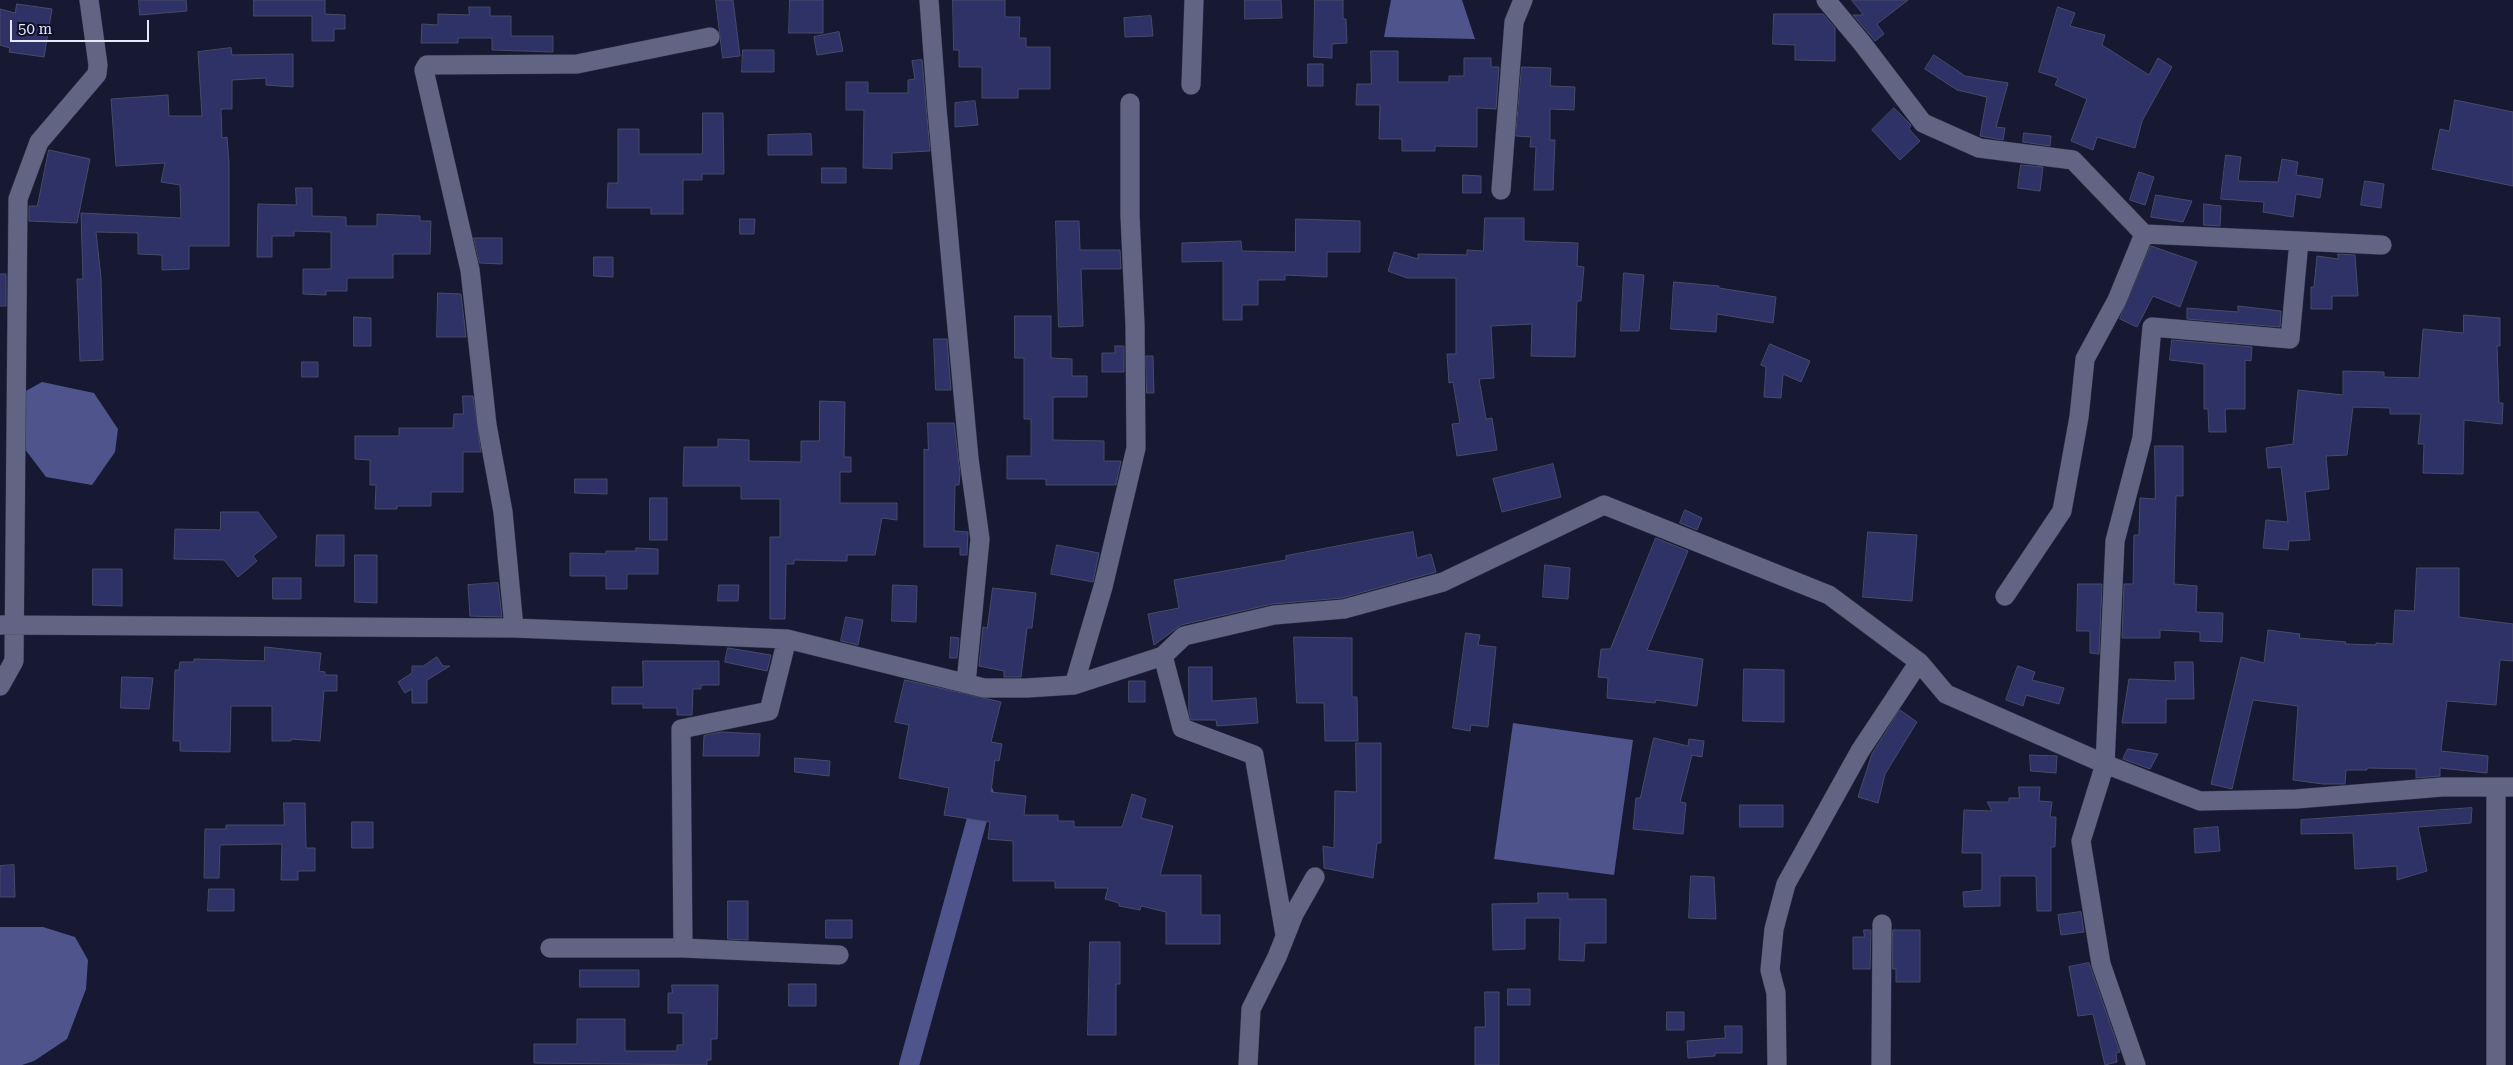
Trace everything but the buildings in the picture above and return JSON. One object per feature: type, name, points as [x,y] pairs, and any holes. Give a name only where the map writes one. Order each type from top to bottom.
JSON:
[{"type":"street","points":[[0,686],[14,661],[6,625],[8,309],[18,199],[39,142],[97,74],[98,69],[89,0]]},
{"type":"street","points":[[929,0],[969,459],[980,539],[966,683]]},
{"type":"street","points":[[1191,85],[1194,0]]},
{"type":"street","points":[[1501,190],[1514,22],[1523,0]]},
{"type":"street","points":[[1826,0],[1923,123],[1979,148],[2073,160],[2144,234],[2382,245]]},
{"type":"street","points":[[514,628],[503,512],[487,425],[470,270],[424,70],[427,66],[577,64],[710,37]]},
{"type":"street","points":[[1074,685],[1103,587],[1136,448],[1135,325],[1130,216],[1130,104]]},
{"type":"street","points":[[2005,596],[2062,511],[2079,417],[2085,359],[2117,300],[2144,234]]},
{"type":"street","points":[[2136,1065],[2101,964],[2081,841],[2105,764],[2115,541],[2142,438],[2152,327],[2290,339],[2299,241]]},
{"type":"street","points":[[6,625],[514,628],[787,639],[984,688],[1074,685],[1163,656],[1184,636],[1274,614],[1344,609],[1443,582],[1604,505],[1829,595],[1919,662],[1946,694],[2105,764],[2200,801],[2296,799],[2442,786],[2504,787],[2496,1065]]},
{"type":"street","points":[[683,948],[680,729],[769,711],[787,639]]},
{"type":"street","points":[[1163,656],[1182,728],[1254,755],[1285,935]]},
{"type":"street","points":[[1777,1065],[1776,992],[1770,970],[1774,929],[1786,884],[1860,751],[1919,662]]},
{"type":"street","points":[[1248,1065],[1251,1009],[1294,914],[1315,877]]},
{"type":"street","points":[[1881,1065],[1882,924]]},
{"type":"street","points":[[550,948],[683,948],[839,954]]},
{"type":"water","points":[[1391,0],[1462,0],[1475,39],[1384,37]]},
{"type":"water","points":[[42,382],[94,393],[118,429],[115,452],[92,485],[46,477],[21,444],[24,392]]},
{"type":"water","points":[[1513,723],[1633,740],[1614,875],[1494,859]]},
{"type":"water","points":[[0,927],[43,927],[75,937],[88,960],[86,989],[67,1039],[34,1061],[22,1065],[0,1065]]},
{"type":"waterway","points":[[909,1065],[984,794]]}]
